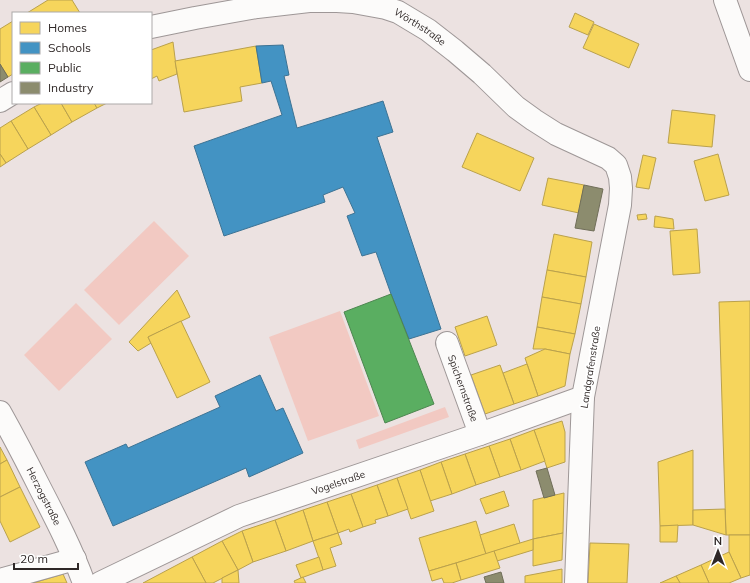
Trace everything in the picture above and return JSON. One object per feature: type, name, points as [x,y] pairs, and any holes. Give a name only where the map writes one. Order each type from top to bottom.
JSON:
[{"type":"street","name":"Wörthstraße","points":[[152,27],[250,8],[309,1],[322,0],[354,2],[386,8],[398,12],[428,30],[482,74],[516,107],[534,120],[556,134],[608,158],[616,165],[620,177]]},
{"type":"street","points":[[725,0],[750,70]]},
{"type":"street","points":[[0,101],[12,94]]},
{"type":"street","name":"Landgrafenstraße","points":[[576,583],[583,397],[620,205],[620,177]]},
{"type":"street","name":"Spichernstraße","points":[[446,343],[480,434]]},
{"type":"street","name":"Vogelstraße","points":[[100,583],[238,516],[480,434],[583,397]]},
{"type":"street","name":"Herzogstraße","points":[[0,412],[56,518],[84,583]]},
{"type":"street","points":[[0,580],[74,559]]},
{"type":"shaded area","points":[[154,221],[189,256],[119,325],[84,290]]},
{"type":"shaded area","points":[[76,303],[112,339],[59,391],[24,355]]},
{"type":"shaded area","points":[[340,311],[379,416],[308,441],[269,337]]},
{"type":"shaded area","points":[[445,407],[449,417],[359,449],[356,440]]},
{"type":"building: Homes","points":[[48,0],[72,0],[79,12],[29,12]]},
{"type":"building: Homes","points":[[575,13],[594,22],[588,35],[569,27]]},
{"type":"building: Homes","points":[[12,22],[12,75],[8,77],[0,64],[0,29]]},
{"type":"building: Homes","points":[[594,24],[639,44],[629,68],[583,48]]},
{"type":"building: Homes","points":[[173,42],[177,74],[159,81],[157,76],[152,78],[152,50]]},
{"type":"building: Homes","points":[[256,46],[262,83],[240,87],[242,101],[184,112],[175,61]]},
{"type":"building: Homes","points":[[40,104],[62,104],[72,122],[51,135],[34,107]]},
{"type":"building: Homes","points":[[62,104],[95,104],[97,108],[72,122]]},
{"type":"building: Homes","points":[[95,104],[105,104],[97,108]]},
{"type":"building: Homes","points":[[34,107],[51,135],[28,149],[11,121]]},
{"type":"building: Homes","points":[[672,110],[715,115],[712,147],[668,143]]},
{"type":"building: Homes","points":[[11,121],[28,149],[6,163],[0,154],[0,128]]},
{"type":"building: Homes","points":[[477,133],[534,158],[520,191],[462,167]]},
{"type":"building: Homes","points":[[0,154],[6,163],[0,167]]},
{"type":"building: Homes","points":[[718,154],[729,195],[705,201],[694,161]]},
{"type":"building: Homes","points":[[643,155],[656,158],[649,189],[636,187]]},
{"type":"building: Homes","points":[[548,178],[584,185],[579,213],[542,205]]},
{"type":"building: Homes","points":[[646,214],[647,219],[638,220],[637,215]]},
{"type":"building: Homes","points":[[655,216],[673,219],[674,229],[654,227]]},
{"type":"building: Homes","points":[[697,229],[700,273],[673,275],[670,231]]},
{"type":"building: Homes","points":[[554,234],[592,242],[586,277],[547,270]]},
{"type":"building: Homes","points":[[547,270],[586,277],[581,304],[542,297]]},
{"type":"building: Homes","points":[[177,290],[190,317],[148,337],[151,343],[138,351],[129,342]]},
{"type":"building: Homes","points":[[542,297],[581,304],[575,334],[537,327]]},
{"type":"building: Homes","points":[[750,301],[750,535],[726,535],[719,302]]},
{"type":"building: Homes","points":[[487,316],[497,345],[465,356],[455,327]]},
{"type":"building: Homes","points":[[181,321],[210,382],[177,398],[148,337]]},
{"type":"building: Homes","points":[[537,327],[575,334],[570,354],[545,349],[533,349]]},
{"type":"building: Homes","points":[[545,349],[570,354],[565,386],[538,396],[525,358]]},
{"type":"building: Homes","points":[[527,364],[538,396],[514,404],[503,373]]},
{"type":"building: Homes","points":[[500,365],[514,404],[485,414],[471,375]]},
{"type":"building: Homes","points":[[562,421],[565,432],[565,462],[547,468],[534,430]]},
{"type":"building: Homes","points":[[534,430],[545,461],[521,470],[510,439]]},
{"type":"building: Homes","points":[[510,439],[521,470],[500,477],[489,446]]},
{"type":"building: Homes","points":[[489,446],[500,477],[476,485],[465,454]]},
{"type":"building: Homes","points":[[0,447],[7,460],[0,464]]},
{"type":"building: Homes","points":[[693,450],[693,525],[660,526],[658,462]]},
{"type":"building: Homes","points":[[465,454],[476,485],[452,494],[441,462]]},
{"type":"building: Homes","points":[[7,460],[20,487],[0,497],[0,464]]},
{"type":"building: Homes","points":[[441,462],[452,494],[430,501],[420,470]]},
{"type":"building: Homes","points":[[420,470],[434,511],[411,519],[397,478]]},
{"type":"building: Homes","points":[[397,478],[408,509],[388,516],[377,485]]},
{"type":"building: Homes","points":[[377,485],[388,516],[375,520],[376,523],[363,527],[351,494]]},
{"type":"building: Homes","points":[[20,487],[40,527],[10,542],[0,521],[0,497]]},
{"type":"building: Homes","points":[[504,491],[509,506],[486,514],[480,499]]},
{"type":"building: Homes","points":[[564,493],[563,533],[533,539],[533,500]]},
{"type":"building: Homes","points":[[351,494],[363,527],[350,532],[349,529],[338,533],[327,502]]},
{"type":"building: Homes","points":[[327,502],[338,533],[313,541],[303,510]]},
{"type":"building: Homes","points":[[725,509],[726,535],[693,525],[693,510]]},
{"type":"building: Homes","points":[[303,510],[313,541],[286,551],[275,520]]},
{"type":"building: Homes","points":[[275,520],[286,551],[253,562],[242,531]]},
{"type":"building: Homes","points":[[476,521],[486,554],[429,571],[419,538]]},
{"type":"building: Homes","points":[[514,524],[520,543],[486,554],[480,535]]},
{"type":"building: Homes","points":[[678,525],[677,542],[660,542],[660,526]]},
{"type":"building: Homes","points":[[242,531],[253,562],[238,570],[222,541]]},
{"type":"building: Homes","points":[[338,533],[342,544],[330,548],[336,566],[323,570],[313,541]]},
{"type":"building: Homes","points":[[563,533],[562,560],[533,566],[533,539]]},
{"type":"building: Homes","points":[[729,535],[750,535],[750,575],[741,578],[729,552]]},
{"type":"building: Homes","points":[[533,539],[533,550],[497,561],[494,551]]},
{"type":"building: Homes","points":[[222,541],[238,570],[213,583],[206,583],[192,557]]},
{"type":"building: Homes","points":[[590,543],[629,544],[627,583],[588,583]]},
{"type":"building: Homes","points":[[494,551],[500,568],[461,580],[456,563]]},
{"type":"building: Homes","points":[[729,552],[741,578],[729,583],[709,583],[701,565]]},
{"type":"building: Homes","points":[[192,557],[206,583],[143,583]]},
{"type":"building: Homes","points":[[319,557],[323,570],[301,578],[296,565]]},
{"type":"building: Homes","points":[[456,563],[461,580],[452,583],[444,583],[442,578],[432,581],[429,571]]},
{"type":"building: Homes","points":[[701,565],[709,583],[680,583],[676,576]]},
{"type":"building: Homes","points":[[562,569],[562,583],[525,583],[525,576]]},
{"type":"building: Homes","points":[[238,570],[239,583],[222,583],[222,578]]},
{"type":"building: Homes","points":[[63,574],[67,583],[33,583]]},
{"type":"building: Homes","points":[[676,576],[680,583],[660,583]]},
{"type":"building: Homes","points":[[303,577],[306,583],[295,583],[294,581]]},
{"type":"building: Schools","points":[[283,45],[289,75],[284,76],[297,128],[383,101],[393,132],[377,137],[441,329],[409,339],[376,252],[362,256],[347,216],[355,213],[343,187],[323,195],[325,202],[224,236],[194,146],[282,115],[271,81],[262,83],[256,46]]},
{"type":"building: Schools","points":[[260,375],[276,411],[283,408],[303,453],[249,477],[246,468],[113,526],[85,462],[126,444],[128,448],[220,407],[215,396]]},
{"type":"building: Public","points":[[391,294],[434,404],[385,423],[344,312]]},
{"type":"building: Industry","points":[[0,64],[8,77],[0,82]]},
{"type":"building: Industry","points":[[584,185],[603,189],[594,231],[575,228]]},
{"type":"building: Industry","points":[[547,468],[555,495],[544,498],[536,471]]},
{"type":"building: Industry","points":[[501,572],[504,583],[486,583],[484,577]]}]
